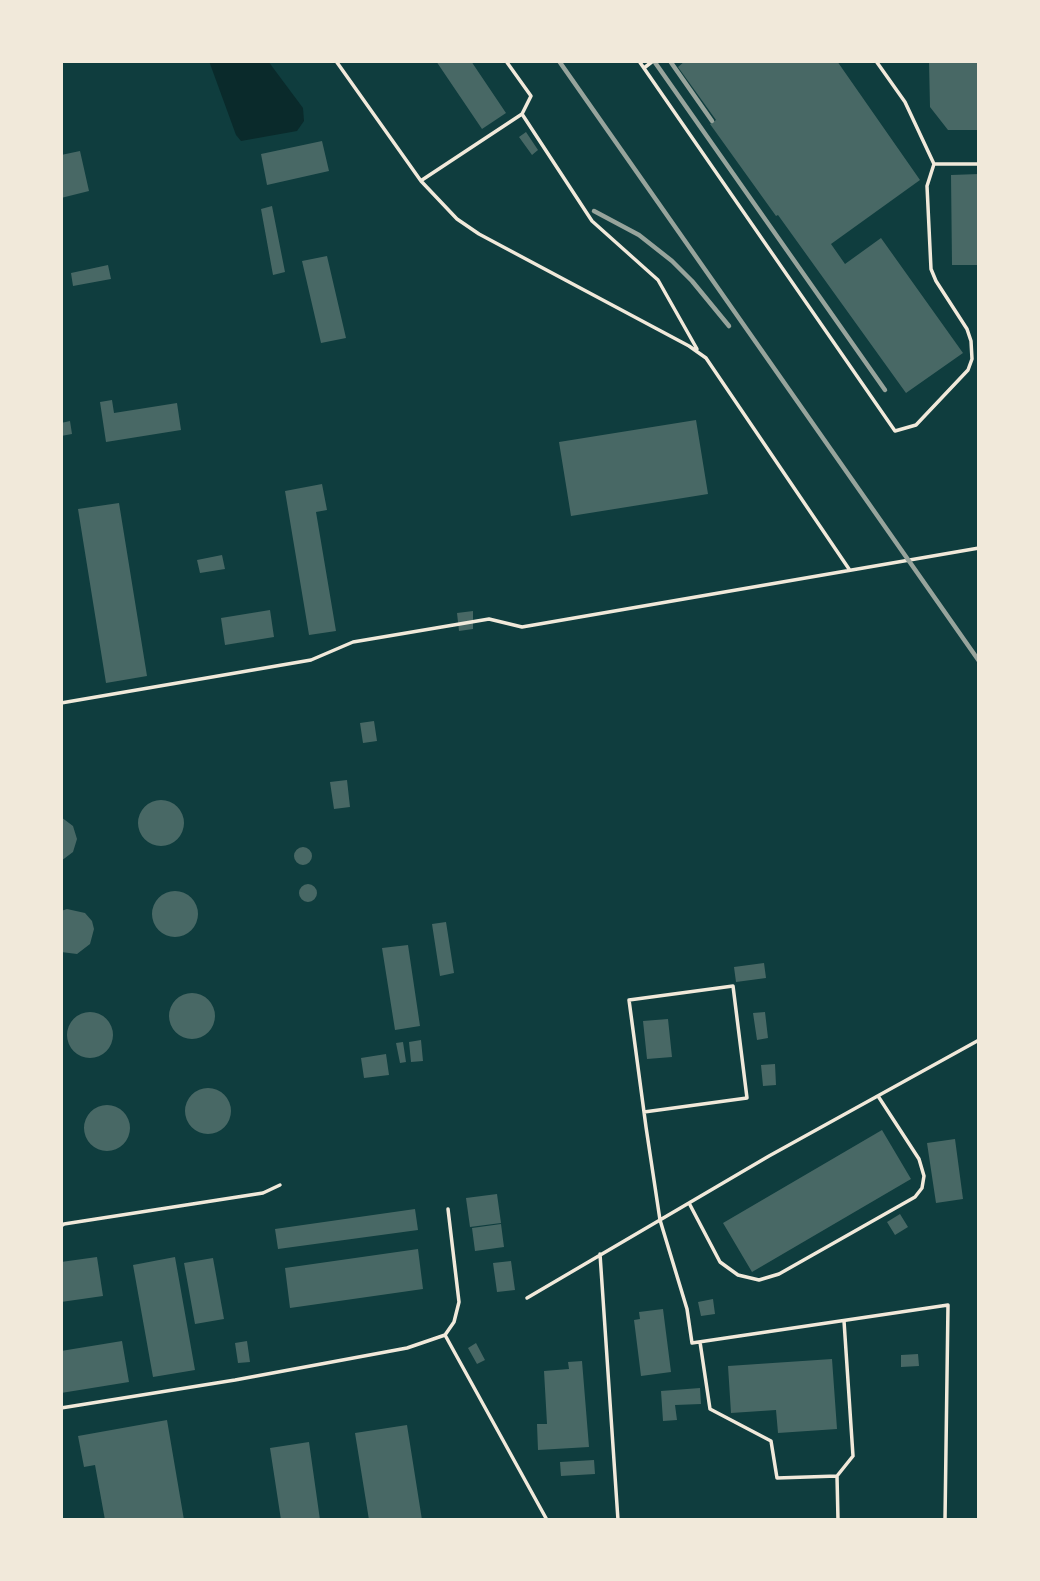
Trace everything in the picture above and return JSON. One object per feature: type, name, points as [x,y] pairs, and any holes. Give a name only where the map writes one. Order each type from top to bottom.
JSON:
[{"type":"lane","points":[[337,61],[421,181],[449,211],[478,234],[698,351]]},
{"type":"lane","points":[[421,181],[522,114],[531,96],[506,61]]},
{"type":"lane","points":[[639,61],[895,430],[916,425],[968,370],[972,359],[967,329],[931,269],[927,186],[934,164],[905,102],[876,61]]},
{"type":"lane","points":[[644,68],[653,61]]},
{"type":"lane","points":[[522,114],[592,221],[657,280],[698,351],[713,367],[849,569]]},
{"type":"lane","points":[[934,164],[979,164]]},
{"type":"lane","points":[[61,703],[312,660],[354,642],[489,620],[522,628],[979,548]]},
{"type":"lane","points":[[644,1112],[747,1098],[733,986],[629,1000],[644,1112],[660,1220],[687,1309],[692,1343],[948,1305],[946,1520]]},
{"type":"lane","points":[[527,1298],[769,1156],[979,1040]]},
{"type":"lane","points":[[689,1203],[720,1262],[738,1275],[759,1280],[779,1274],[915,1197],[922,1188],[924,1176],[919,1159],[878,1096]]},
{"type":"lane","points":[[61,1226],[263,1193],[281,1185]]},
{"type":"lane","points":[[61,1408],[235,1380],[407,1348],[444,1335],[454,1322],[459,1302],[448,1209]]},
{"type":"lane","points":[[600,1254],[618,1520]]},
{"type":"lane","points":[[838,1520],[837,1476],[853,1456],[844,1321]]},
{"type":"lane","points":[[444,1335],[547,1520]]},
{"type":"lane","points":[[700,1342],[710,1409],[771,1441],[777,1478],[837,1476]]},
{"type":"water","points":[[209,61],[268,61],[303,108],[304,121],[297,131],[241,141],[236,135]]},
{"type":"building","points":[[436,61],[471,61],[506,113],[482,129]]},
{"type":"building","points":[[685,61],[837,61],[920,180],[831,244],[845,264],[881,238],[963,353],[906,393],[710,124],[716,120],[678,67]]},
{"type":"building","points":[[929,61],[979,61],[979,130],[948,130],[930,107]]},
{"type":"building","points":[[526,132],[538,150],[532,155],[519,137]]},
{"type":"building","points":[[322,141],[329,171],[267,185],[261,154]]},
{"type":"building","points":[[80,151],[89,191],[61,198],[61,155]]},
{"type":"building","points":[[979,174],[979,265],[952,265],[951,175]]},
{"type":"building","points":[[272,206],[285,272],[273,275],[261,209]]},
{"type":"building","points":[[327,256],[346,338],[321,343],[302,261]]},
{"type":"building","points":[[108,265],[111,279],[73,286],[71,273]]},
{"type":"building","points":[[112,400],[114,413],[177,403],[181,430],[106,442],[100,402]]},
{"type":"building","points":[[696,420],[708,494],[571,516],[559,442]]},
{"type":"building","points":[[70,421],[72,434],[61,436],[61,423]]},
{"type":"building","points":[[322,484],[327,510],[316,512],[336,631],[309,635],[285,491]]},
{"type":"building","points":[[119,503],[147,676],[106,683],[78,509]]},
{"type":"building","points":[[222,555],[225,569],[200,573],[197,560]]},
{"type":"building","points":[[270,610],[274,637],[225,645],[221,618]]},
{"type":"building","points":[[473,611],[473,629],[459,631],[457,613]]},
{"type":"building","points":[[374,721],[377,741],[363,743],[360,723]]},
{"type":"building","points":[[347,780],[350,807],[334,809],[330,782]]},
{"type":"building","points":[[161,800],[177,807],[184,823],[177,839],[161,846],[145,839],[138,823],[145,807]]},
{"type":"building","points":[[61,817],[73,826],[77,839],[73,852],[61,861]]},
{"type":"building","points":[[303,847],[309,850],[312,856],[309,862],[303,865],[297,862],[294,856],[297,850]]},
{"type":"building","points":[[308,884],[314,887],[317,893],[314,899],[308,902],[302,899],[299,893],[302,887]]},
{"type":"building","points":[[175,891],[191,898],[198,914],[191,930],[175,937],[159,930],[152,914],[159,898]]},
{"type":"building","points":[[67,909],[85,913],[92,921],[94,929],[90,944],[77,954],[61,952],[61,911]]},
{"type":"building","points":[[446,922],[454,973],[440,976],[432,924]]},
{"type":"building","points":[[408,945],[420,1026],[395,1030],[382,948]]},
{"type":"building","points":[[764,963],[766,978],[736,982],[734,967]]},
{"type":"building","points":[[192,993],[208,1000],[215,1016],[208,1032],[192,1039],[176,1032],[169,1016],[176,1000]]},
{"type":"building","points":[[90,1012],[106,1019],[113,1035],[106,1051],[90,1058],[74,1051],[67,1035],[74,1019]]},
{"type":"building","points":[[765,1012],[768,1038],[757,1040],[753,1013]]},
{"type":"building","points":[[668,1019],[672,1057],[647,1059],[643,1021]]},
{"type":"building","points":[[421,1040],[423,1061],[411,1062],[409,1042]]},
{"type":"building","points":[[403,1042],[406,1062],[400,1063],[396,1043]]},
{"type":"building","points":[[386,1054],[389,1075],[364,1078],[361,1058]]},
{"type":"building","points":[[775,1064],[776,1085],[763,1086],[761,1065]]},
{"type":"building","points":[[208,1088],[224,1095],[231,1111],[224,1127],[208,1134],[192,1127],[185,1111],[192,1095]]},
{"type":"building","points":[[107,1105],[123,1112],[130,1128],[123,1144],[107,1151],[91,1144],[84,1128],[91,1112]]},
{"type":"building","points":[[882,1130],[911,1179],[752,1272],[723,1223]]},
{"type":"building","points":[[955,1139],[963,1199],[936,1203],[927,1143]]},
{"type":"building","points":[[497,1194],[501,1223],[470,1227],[466,1198]]},
{"type":"building","points":[[415,1209],[418,1230],[278,1249],[275,1229]]},
{"type":"building","points":[[900,1214],[908,1227],[895,1235],[887,1222]]},
{"type":"building","points":[[501,1224],[504,1247],[475,1251],[472,1228]]},
{"type":"building","points":[[418,1249],[423,1289],[290,1308],[285,1268]]},
{"type":"building","points":[[97,1257],[103,1296],[61,1302],[61,1262]]},
{"type":"building","points":[[175,1257],[195,1370],[153,1377],[133,1265]]},
{"type":"building","points":[[213,1258],[224,1319],[195,1324],[184,1263]]},
{"type":"building","points":[[511,1261],[515,1290],[497,1292],[493,1263]]},
{"type":"building","points":[[713,1299],[715,1314],[701,1316],[698,1302]]},
{"type":"building","points":[[663,1309],[671,1372],[641,1376],[634,1320],[640,1319],[639,1312]]},
{"type":"building","points":[[122,1341],[129,1382],[61,1393],[61,1351]]},
{"type":"building","points":[[247,1341],[250,1362],[238,1363],[235,1343]]},
{"type":"building","points":[[476,1343],[485,1360],[477,1364],[468,1348]]},
{"type":"building","points":[[918,1354],[919,1366],[901,1367],[901,1355]]},
{"type":"building","points":[[832,1359],[837,1429],[778,1433],[776,1410],[731,1413],[728,1366]]},
{"type":"building","points":[[582,1361],[589,1447],[538,1450],[537,1424],[547,1424],[544,1371],[569,1369],[568,1362]]},
{"type":"building","points":[[700,1388],[701,1404],[675,1405],[677,1420],[663,1421],[661,1391]]},
{"type":"building","points":[[167,1420],[184,1520],[105,1520],[95,1465],[84,1467],[78,1436]]},
{"type":"building","points":[[407,1425],[422,1520],[369,1520],[355,1433]]},
{"type":"building","points":[[309,1442],[320,1520],[281,1520],[270,1448]]},
{"type":"building","points":[[594,1460],[595,1474],[561,1476],[560,1462]]},
{"type":"railway","points":[[559,61],[979,661]]},
{"type":"railway","points":[[654,61],[885,390]]},
{"type":"railway","points":[[670,61],[712,121]]},
{"type":"railway","points":[[594,211],[639,235],[672,261],[729,326]]}]
